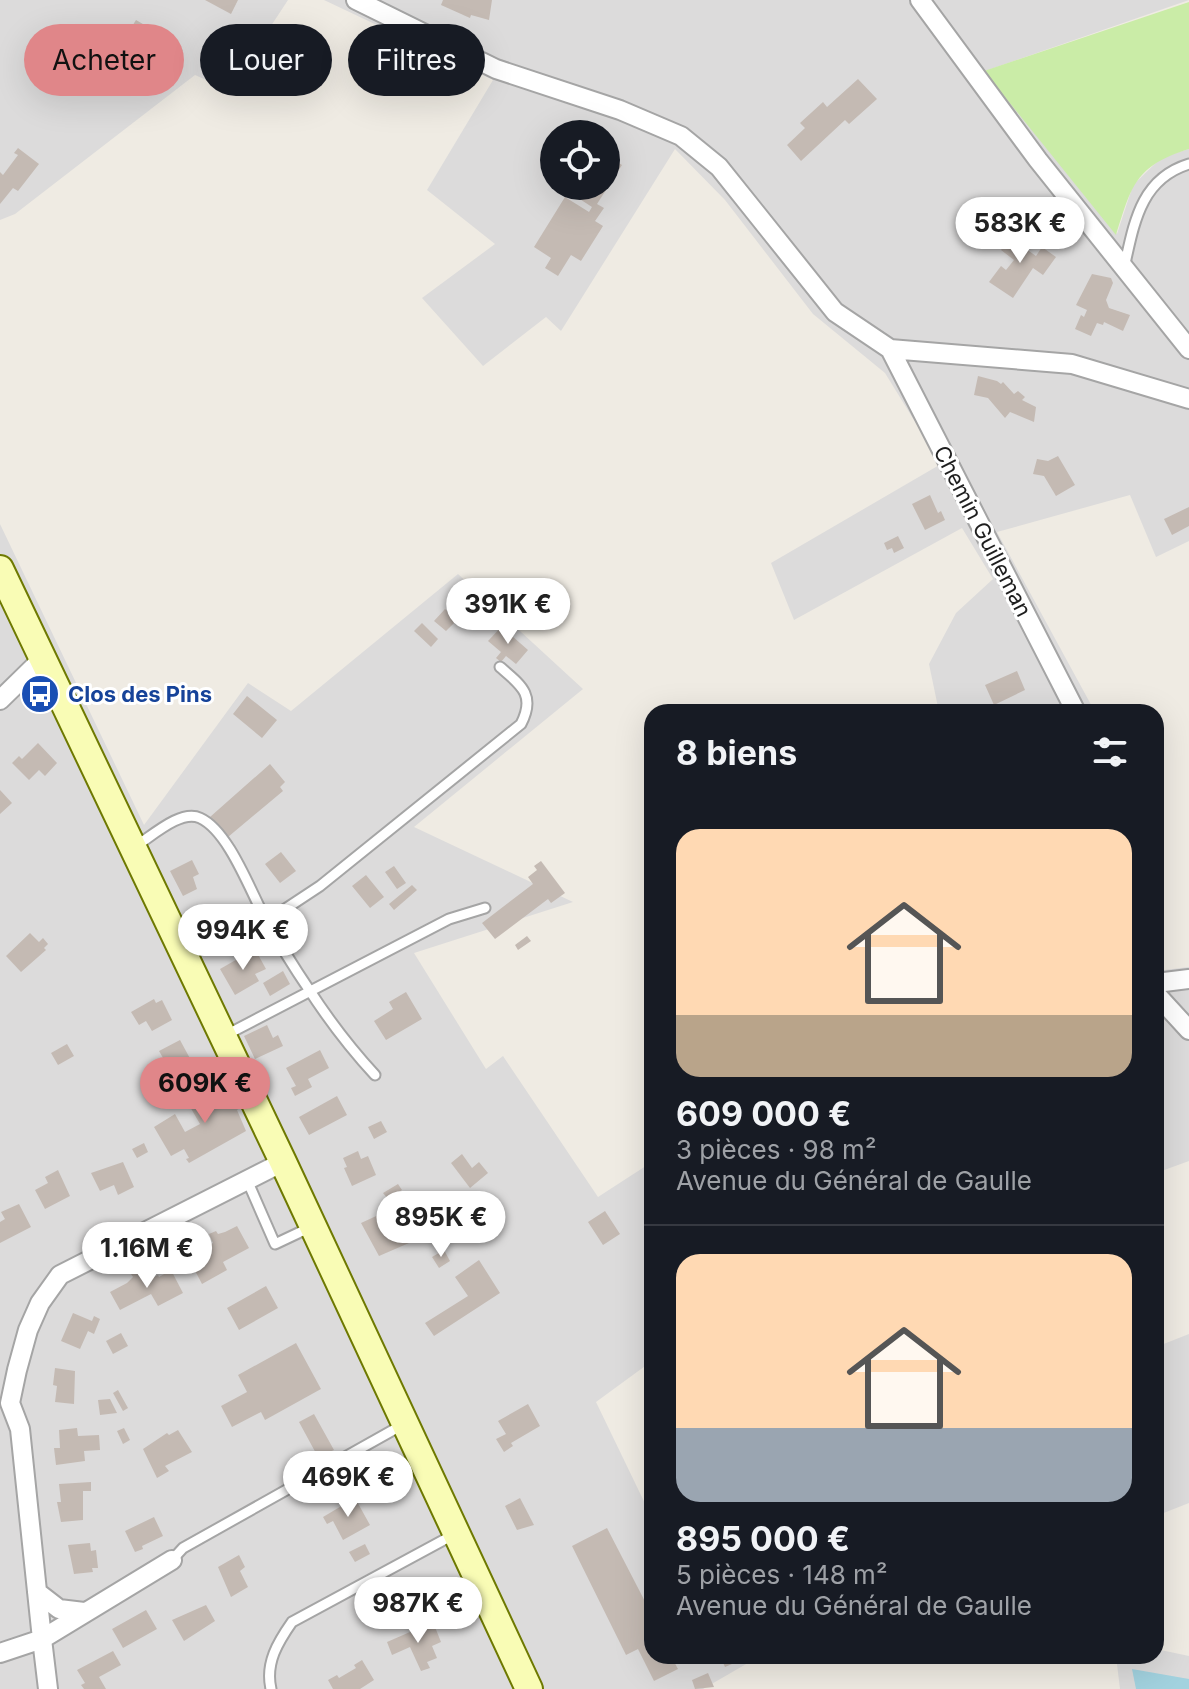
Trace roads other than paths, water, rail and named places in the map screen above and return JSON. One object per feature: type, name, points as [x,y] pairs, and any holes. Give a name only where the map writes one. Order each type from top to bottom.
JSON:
[{"type":"main road","points":[[0,569],[283,1162],[529,1689]]},
{"type":"street","points":[[356,0],[496,69],[620,110],[681,136],[719,167],[835,312],[890,349],[1072,364],[1189,399]]},
{"type":"street","points":[[920,0],[1038,160],[1189,349]]},
{"type":"street","name":"Chemin Guilleman","points":[[890,349],[1072,704]]},
{"type":"street","points":[[0,700],[42,659]]},
{"type":"street","points":[[1164,982],[1189,979]]},
{"type":"street","points":[[1164,1003],[1189,1030]]},
{"type":"street","points":[[48,1689],[20,1429],[5,1404],[28,1330],[48,1288],[60,1275],[283,1162]]},
{"type":"street","points":[[0,1653],[42,1639],[172,1560]]},
{"type":"street","points":[[37,1592],[59,1609],[84,1612]]},
{"type":"lane","points":[[1124,268],[1135,216],[1143,202],[1156,183],[1175,168],[1189,164]]},
{"type":"lane","points":[[267,921],[320,886],[521,724],[527,712],[527,697],[521,685],[500,667]]},
{"type":"lane","points":[[133,848],[186,816],[199,817],[223,838],[267,921],[309,990],[354,1053],[375,1075]]},
{"type":"lane","points":[[223,1037],[449,919],[485,908]]},
{"type":"lane","points":[[247,1180],[275,1244],[313,1227]]},
{"type":"lane","points":[[172,1560],[183,1548],[404,1424]]},
{"type":"lane","points":[[271,1689],[269,1678],[275,1645],[292,1622],[456,1533]]},
{"type":"water","points":[[1132,1669],[1189,1679],[1189,1689],[1136,1689]]},
{"type":"place","name":"Clos des Pins","points":[[40,694]]}]
